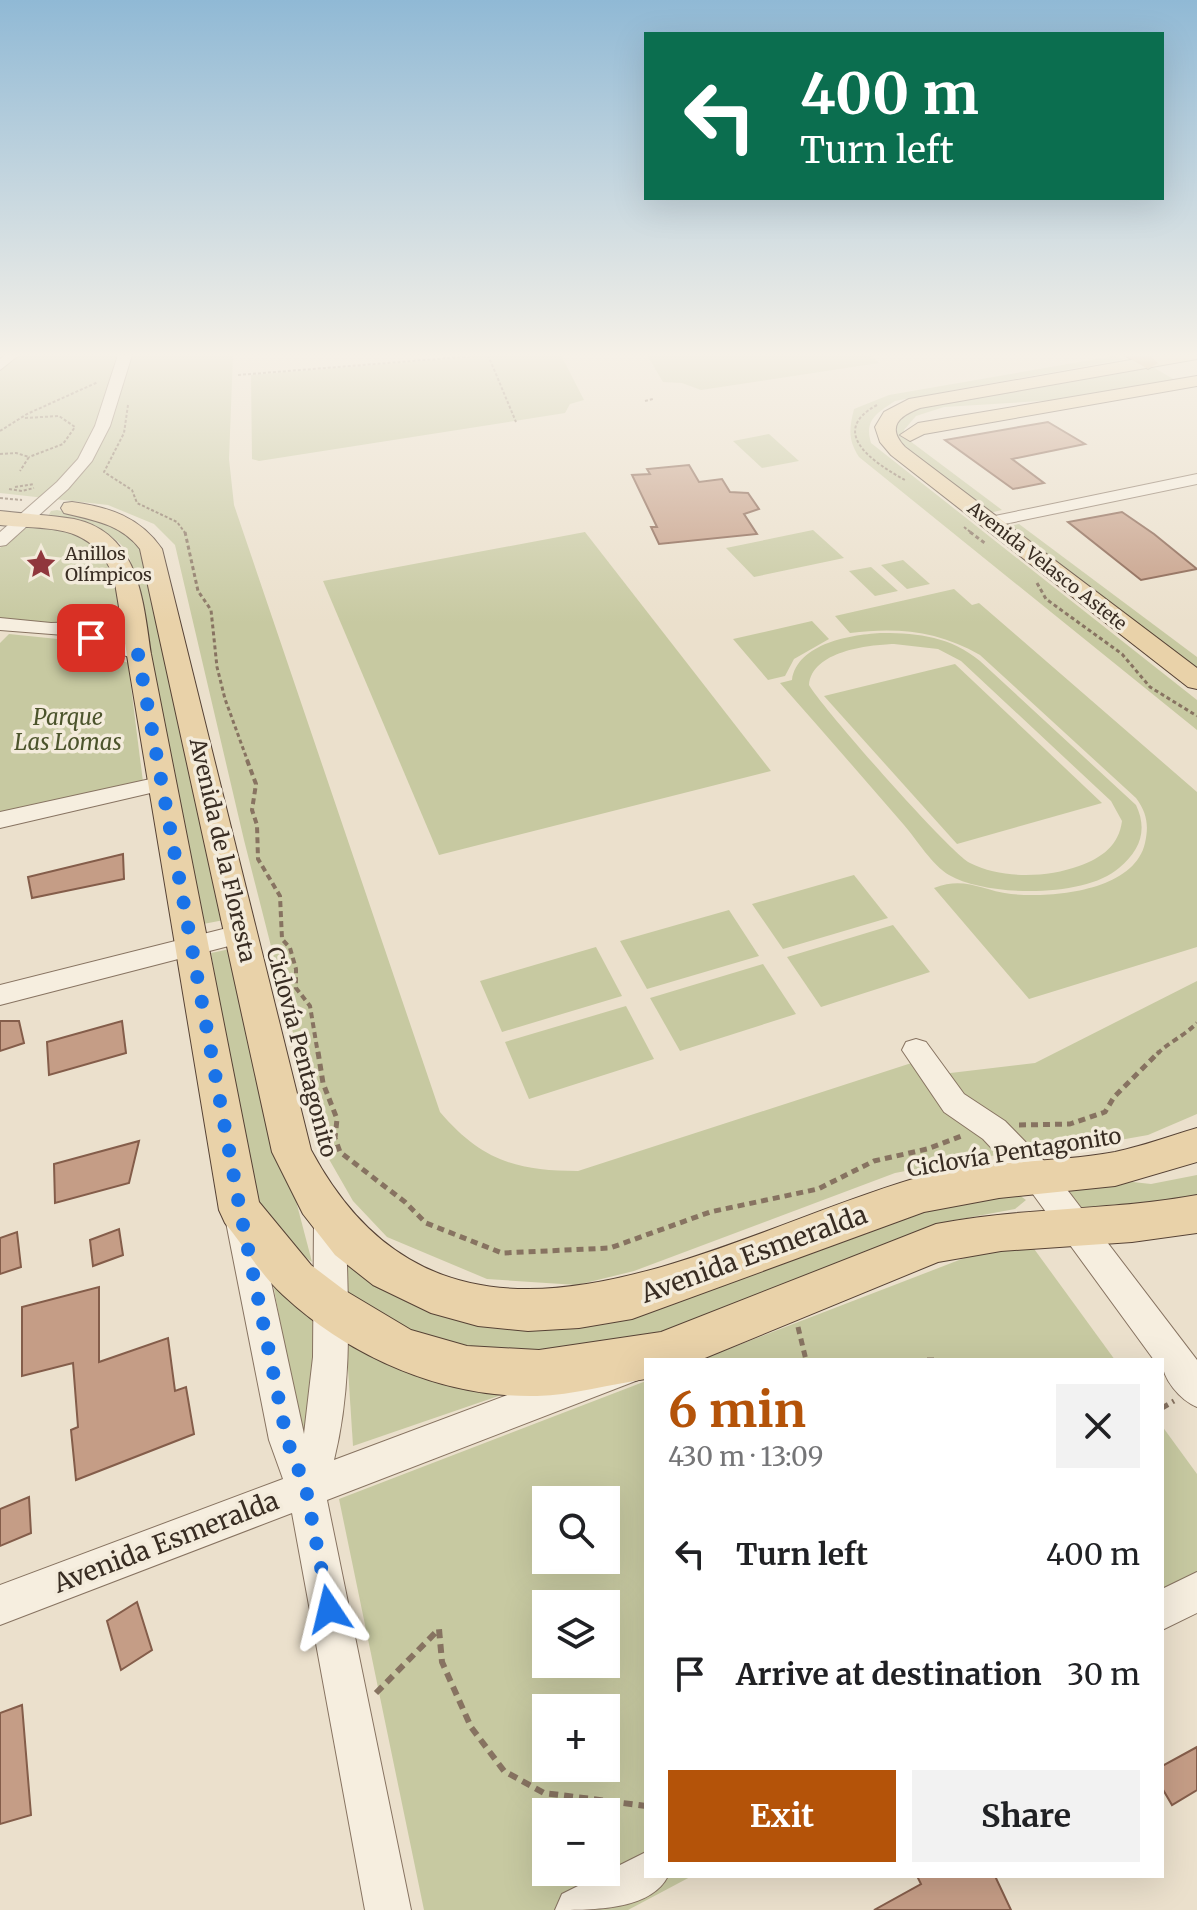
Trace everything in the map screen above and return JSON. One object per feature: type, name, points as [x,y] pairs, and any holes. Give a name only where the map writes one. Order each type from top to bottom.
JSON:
[{"type":"main road","name":"Avenida Velasco Astete","points":[[905,444],[990,522],[1197,681]]},
{"type":"main road","name":"Avenida Velasco Astete","points":[[906,444],[1018,516],[1101,579]]},
{"type":"main road","name":"Avenida de la Floresta","points":[[18,498],[95,533],[120,559],[128,582],[138,654],[240,1210],[296,1279],[329,1305]]},
{"type":"main road","name":"Avenida de la Floresta","points":[[18,498],[110,517],[136,531],[151,549],[292,1152],[302,1177],[330,1221]]},
{"type":"main road","name":"Avenida Esmeralda","points":[[330,1221],[354,1247],[405,1281],[479,1307],[546,1312],[592,1307],[632,1298],[924,1194],[1038,1176],[1115,1169],[1197,1145]]},
{"type":"main road","name":"Avenida Esmeralda","points":[[651,1358],[936,1243],[977,1233],[1142,1224],[1197,1214]]},
{"type":"main road","name":"Avenida Esmeralda","points":[[329,1305],[401,1349],[467,1369],[539,1373],[644,1359]]},
{"type":"street","points":[[0,541],[18,498],[92,451],[95,444]]},
{"type":"street","points":[[990,522],[1192,484]]},
{"type":"street","points":[[3,628],[67,630],[104,624],[131,610]]},
{"type":"street","points":[[67,630],[138,654]]},
{"type":"street","points":[[0,820],[164,783]]},
{"type":"street","points":[[0,995],[243,933]]},
{"type":"street","points":[[916,1050],[954,1103],[994,1130],[1038,1176],[1197,1389]]},
{"type":"street","name":"Avenida de la Floresta","points":[[240,1210],[287,1440],[306,1489],[388,1910]]},
{"type":"street","points":[[306,1489],[318,1462],[323,1435],[330,1221]]},
{"type":"street","name":"Avenida Esmeralda","points":[[0,1605],[644,1361]]},
{"type":"street","points":[[1164,1609],[1197,1592]]},
{"type":"street","points":[[578,1910],[644,1876]]},
{"type":"path","points":[[0,454],[16,453],[29,457],[63,444]]},
{"type":"path","points":[[118,444],[104,472],[132,490],[137,503],[177,522],[188,536],[190,566],[198,591],[211,610],[217,667],[225,699],[256,784],[252,810],[257,825],[258,859],[280,896],[282,939],[290,948],[296,969],[296,988],[310,1006],[323,1083],[337,1119],[335,1138],[340,1152],[405,1202],[426,1223],[502,1253],[610,1248],[710,1212],[818,1189],[874,1161],[927,1149],[952,1137],[1028,1123],[1070,1124],[1105,1112],[1114,1097],[1166,1045],[1183,1037],[1197,1023]]},
{"type":"path","points":[[859,444],[863,453],[888,472],[912,484]]},
{"type":"path","points":[[52,449],[61,451]]},
{"type":"path","points":[[20,471],[29,457]]},
{"type":"path","points":[[0,492],[18,498]]},
{"type":"path","points":[[963,526],[993,549]]},
{"type":"path","points":[[1033,579],[1046,599],[1122,654],[1150,687],[1197,716]]},
{"type":"path","points":[[349,1720],[439,1629],[442,1662],[471,1727],[504,1771],[544,1793],[644,1806]]},
{"type":"green space","points":[[0,444],[230,444],[234,505],[440,1112],[485,1152],[501,1160],[536,1169],[578,1171],[930,1057],[942,1074],[1035,1063],[1197,981],[1197,1114],[1148,1135],[1069,1149],[978,1157],[895,1173],[634,1271],[577,1285],[487,1279],[387,1237],[353,1201],[322,1147],[244,840],[175,545],[154,524],[108,505],[0,493]]},
{"type":"green space","points":[[252,444],[367,444],[259,461],[252,459]]},
{"type":"green space","points":[[736,444],[780,444],[799,461],[762,468]]},
{"type":"green space","points":[[853,444],[872,444],[1197,700],[1197,730],[859,457]]},
{"type":"green space","points":[[900,444],[914,444],[1002,510],[985,514]]},
{"type":"green space","points":[[51,511],[114,526],[143,549],[224,920],[198,925],[128,555],[120,544],[102,531],[47,518]]},
{"type":"green space","points":[[1019,524],[1197,657],[1197,676],[1003,527]]},
{"type":"green space","points":[[25,525],[65,531],[92,544],[109,569],[115,586],[120,608],[116,614],[73,627],[0,619],[0,548]]},
{"type":"green space","points":[[813,530],[844,558],[754,577],[726,548]]},
{"type":"green space","points":[[585,532],[771,771],[439,855],[323,581]]},
{"type":"green space","points":[[903,560],[930,584],[907,589],[881,565]]},
{"type":"green space","points":[[871,567],[898,591],[875,596],[849,571]]},
{"type":"green space","points":[[954,589],[972,605],[979,603],[1197,792],[1197,947],[1029,999],[934,888],[955,883],[1011,894],[1047,895],[1088,888],[1108,882],[1125,872],[1138,859],[1147,830],[1145,814],[1136,798],[980,655],[949,641],[917,633],[850,633],[835,616]]},
{"type":"green space","points":[[812,621],[829,639],[794,659],[785,676],[768,680],[733,639]]},
{"type":"green space","name":"Parque Las Lomas","points":[[9,634],[77,641],[128,663],[143,782],[0,815],[0,643]]},
{"type":"green space","points":[[871,634],[909,634],[934,638],[958,646],[980,661],[1136,805],[1140,814],[1140,840],[1126,861],[1103,878],[1083,885],[1036,891],[987,887],[966,882],[943,871],[780,683],[792,680],[796,667],[815,649],[842,639]],"holes":[[[894,644],[938,649],[961,661],[1111,801],[1122,821],[1113,844],[1102,855],[1079,866],[1038,875],[996,872],[970,863],[887,779],[809,685],[812,674],[820,664],[856,648]]]},
{"type":"green space","points":[[955,664],[1102,803],[957,844],[824,696]]},
{"type":"green space","points":[[854,875],[888,918],[783,949],[752,904]]},
{"type":"green space","points":[[729,910],[759,956],[647,989],[620,941]]},
{"type":"green space","points":[[893,925],[930,972],[821,1007],[787,957]]},
{"type":"green space","points":[[596,947],[622,996],[502,1032],[480,981]]},
{"type":"green space","points":[[230,949],[312,1262],[276,1236],[253,1199],[211,953]]},
{"type":"green space","points":[[763,964],[796,1014],[680,1051],[650,998]]},
{"type":"green space","points":[[626,1006],[654,1059],[529,1099],[505,1042]]},
{"type":"green space","points":[[1197,1175],[1197,1202],[1081,1210],[1070,1195],[1071,1186],[1133,1182],[1151,1184]]},
{"type":"green space","points":[[1012,1190],[1026,1200],[1015,1209],[945,1222],[687,1329],[558,1358],[459,1348],[348,1310],[345,1262],[407,1302],[477,1324],[919,1208]]},
{"type":"green space","points":[[1024,1235],[1114,1358],[705,1358]]},
{"type":"green space","points":[[272,1278],[319,1311],[307,1428],[300,1429]]},
{"type":"green space","points":[[346,1338],[522,1388],[353,1446]]},
{"type":"green space","points":[[644,1382],[644,1878],[688,1878],[628,1910],[424,1910],[339,1499]]},
{"type":"green space","points":[[1164,1429],[1197,1474],[1197,1606],[1164,1624]]},
{"type":"building","points":[[951,444],[1084,444],[1012,459],[1044,483],[1013,489]]},
{"type":"building","points":[[689,465],[699,482],[722,479],[730,492],[748,493],[759,509],[744,514],[757,534],[659,544],[651,527],[657,527],[632,475],[650,474],[647,469]]},
{"type":"building","points":[[1122,512],[1197,569],[1141,580],[1068,522]]},
{"type":"building","points":[[123,854],[124,879],[32,898],[28,877]]},
{"type":"building","points":[[0,1021],[19,1021],[24,1043],[0,1051]]},
{"type":"building","points":[[122,1021],[126,1053],[49,1075],[47,1042]]},
{"type":"building","points":[[139,1141],[129,1183],[55,1203],[54,1164]]},
{"type":"building","points":[[119,1229],[123,1255],[93,1266],[90,1240]]},
{"type":"building","points":[[17,1232],[21,1267],[0,1274],[0,1238]]},
{"type":"building","points":[[99,1287],[99,1362],[168,1338],[175,1391],[186,1387],[194,1434],[76,1480],[71,1430],[78,1427],[73,1363],[22,1376],[22,1307]]},
{"type":"building","points":[[29,1497],[31,1533],[0,1546],[0,1509]]},
{"type":"building","points":[[137,1602],[152,1650],[121,1670],[107,1621]]},
{"type":"building","points":[[22,1705],[31,1815],[0,1824],[0,1713]]},
{"type":"building","points":[[1197,1747],[1197,1790],[1172,1805],[1164,1791],[1164,1765]]},
{"type":"building","points":[[918,1878],[996,1878],[1011,1910],[874,1910],[921,1884]]},
{"type":"place","name":"Anillos Olímpicos","points":[[41,564]]},
{"type":"route","points":[[91,638],[138,654],[240,1210],[287,1440],[306,1489],[329,1609]]}]
